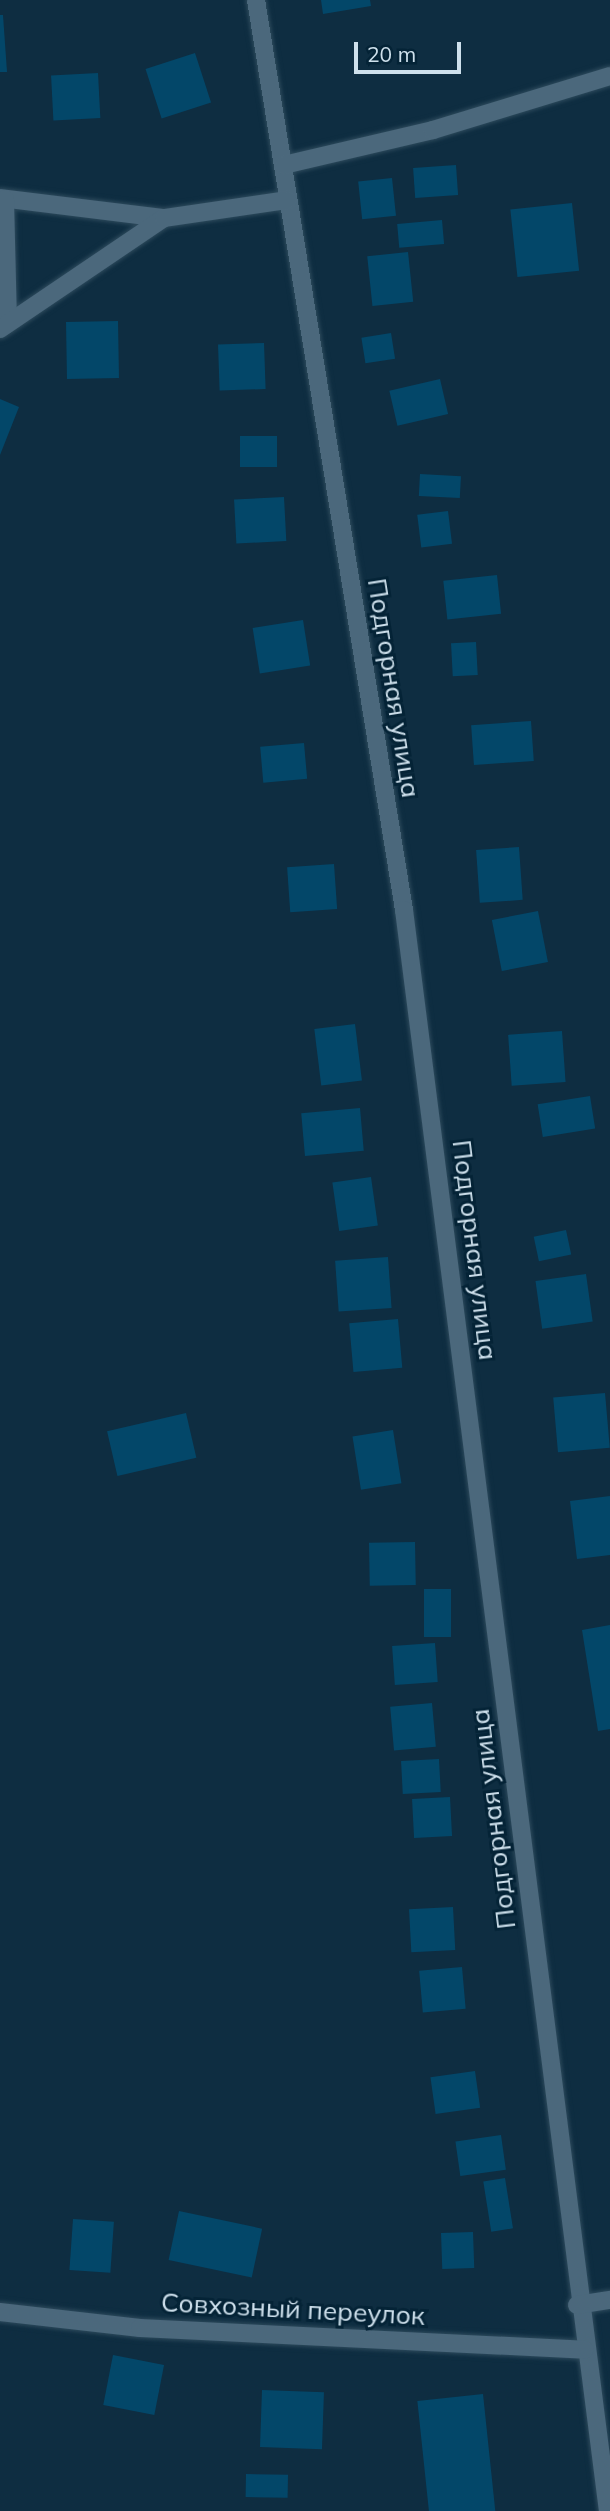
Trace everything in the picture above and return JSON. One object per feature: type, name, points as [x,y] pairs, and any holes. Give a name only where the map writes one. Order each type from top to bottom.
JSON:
[{"type":"street","name":"Подгорная улица","points":[[256,0],[404,911],[577,2305],[608,2511]]},
{"type":"street","points":[[284,165],[433,130],[610,76]]},
{"type":"street","points":[[4,325],[2,198],[164,218],[288,200]]},
{"type":"street","points":[[4,325],[164,218]]},
{"type":"street","points":[[577,2305],[610,2300]]},
{"type":"street","name":"Совхозный переулок","points":[[0,2312],[140,2328],[584,2350]]},
{"type":"building","points":[[321,0],[370,0],[371,6],[323,14]]},
{"type":"building","points":[[0,15],[3,15],[7,72],[0,72]]},
{"type":"building","points":[[195,53],[211,102],[162,119],[146,69]]},
{"type":"building","points":[[98,73],[100,118],[53,120],[51,75]]},
{"type":"building","points":[[456,165],[458,195],[415,198],[413,168]]},
{"type":"building","points":[[392,178],[396,216],[362,219],[358,182]]},
{"type":"building","points":[[572,203],[579,271],[517,277],[510,209]]},
{"type":"building","points":[[442,220],[444,244],[399,248],[397,224]]},
{"type":"building","points":[[408,252],[413,302],[372,306],[367,256]]},
{"type":"building","points":[[118,321],[119,378],[67,379],[66,322]]},
{"type":"building","points":[[391,333],[395,359],[365,363],[361,338]]},
{"type":"building","points":[[264,343],[266,389],[220,391],[218,345]]},
{"type":"building","points":[[440,379],[448,414],[397,426],[389,391]]},
{"type":"building","points":[[0,399],[19,407],[0,455]]},
{"type":"building","points":[[240,436],[277,436],[277,467],[240,467]]},
{"type":"building","points":[[420,474],[461,476],[460,498],[419,496]]},
{"type":"building","points":[[284,497],[286,541],[236,544],[234,500]]},
{"type":"building","points":[[448,511],[452,544],[421,548],[417,515]]},
{"type":"building","points":[[497,575],[501,614],[447,619],[443,581]]},
{"type":"building","points":[[303,620],[310,665],[260,673],[253,628]]},
{"type":"building","points":[[476,642],[478,675],[453,676],[451,643]]},
{"type":"building","points":[[531,721],[534,761],[474,765],[471,725]]},
{"type":"building","points":[[304,743],[307,779],[263,783],[260,747]]},
{"type":"building","points":[[519,847],[523,900],[480,903],[476,850]]},
{"type":"building","points":[[334,864],[337,909],[290,912],[287,867]]},
{"type":"building","points":[[538,911],[548,962],[502,971],[492,920]]},
{"type":"building","points":[[355,1024],[362,1081],[321,1086],[314,1029]]},
{"type":"building","points":[[562,1031],[566,1082],[512,1086],[508,1035]]},
{"type":"building","points":[[590,1096],[595,1129],[543,1137],[538,1104]]},
{"type":"building","points":[[360,1108],[364,1151],[305,1156],[301,1113]]},
{"type":"building","points":[[371,1177],[378,1226],[339,1231],[332,1182]]},
{"type":"building","points":[[566,1230],[571,1254],[539,1261],[534,1237]]},
{"type":"building","points":[[388,1257],[392,1308],[339,1312],[335,1261]]},
{"type":"building","points":[[586,1274],[593,1322],[542,1329],[535,1281]]},
{"type":"building","points":[[398,1319],[402,1368],[353,1372],[349,1323]]},
{"type":"building","points":[[605,1393],[610,1448],[558,1452],[553,1398]]},
{"type":"building","points":[[186,1413],[196,1458],[117,1476],[107,1431]]},
{"type":"building","points":[[393,1430],[401,1483],[361,1490],[353,1436]]},
{"type":"building","points":[[610,1496],[610,1555],[577,1559],[570,1501]]},
{"type":"building","points":[[415,1542],[416,1585],[370,1586],[369,1543]]},
{"type":"building","points":[[424,1589],[451,1589],[451,1637],[424,1637]]},
{"type":"building","points":[[610,1625],[610,1729],[598,1731],[582,1630]]},
{"type":"building","points":[[435,1643],[438,1682],[395,1685],[392,1646]]},
{"type":"building","points":[[432,1703],[436,1747],[394,1750],[390,1707]]},
{"type":"building","points":[[439,1759],[441,1792],[403,1794],[401,1761]]},
{"type":"building","points":[[450,1797],[452,1836],[414,1838],[412,1799]]},
{"type":"building","points":[[453,1907],[455,1950],[411,1952],[409,1909]]},
{"type":"building","points":[[462,1967],[466,2009],[423,2013],[419,1971]]},
{"type":"building","points":[[475,2071],[480,2108],[436,2114],[430,2077]]},
{"type":"building","points":[[501,2135],[506,2170],[460,2176],[455,2141]]},
{"type":"building","points":[[505,2178],[513,2228],[491,2232],[483,2181]]},
{"type":"building","points":[[179,2211],[262,2229],[252,2278],[169,2260]]},
{"type":"building","points":[[73,2219],[114,2222],[110,2273],[69,2270]]},
{"type":"building","points":[[473,2232],[474,2268],[442,2269],[441,2233]]},
{"type":"building","points":[[113,2355],[164,2365],[154,2415],[103,2405]]},
{"type":"building","points":[[262,2390],[324,2392],[322,2449],[260,2447]]},
{"type":"building","points":[[483,2394],[495,2511],[429,2511],[417,2401]]},
{"type":"building","points":[[246,2474],[288,2475],[288,2498],[246,2497]]}]
